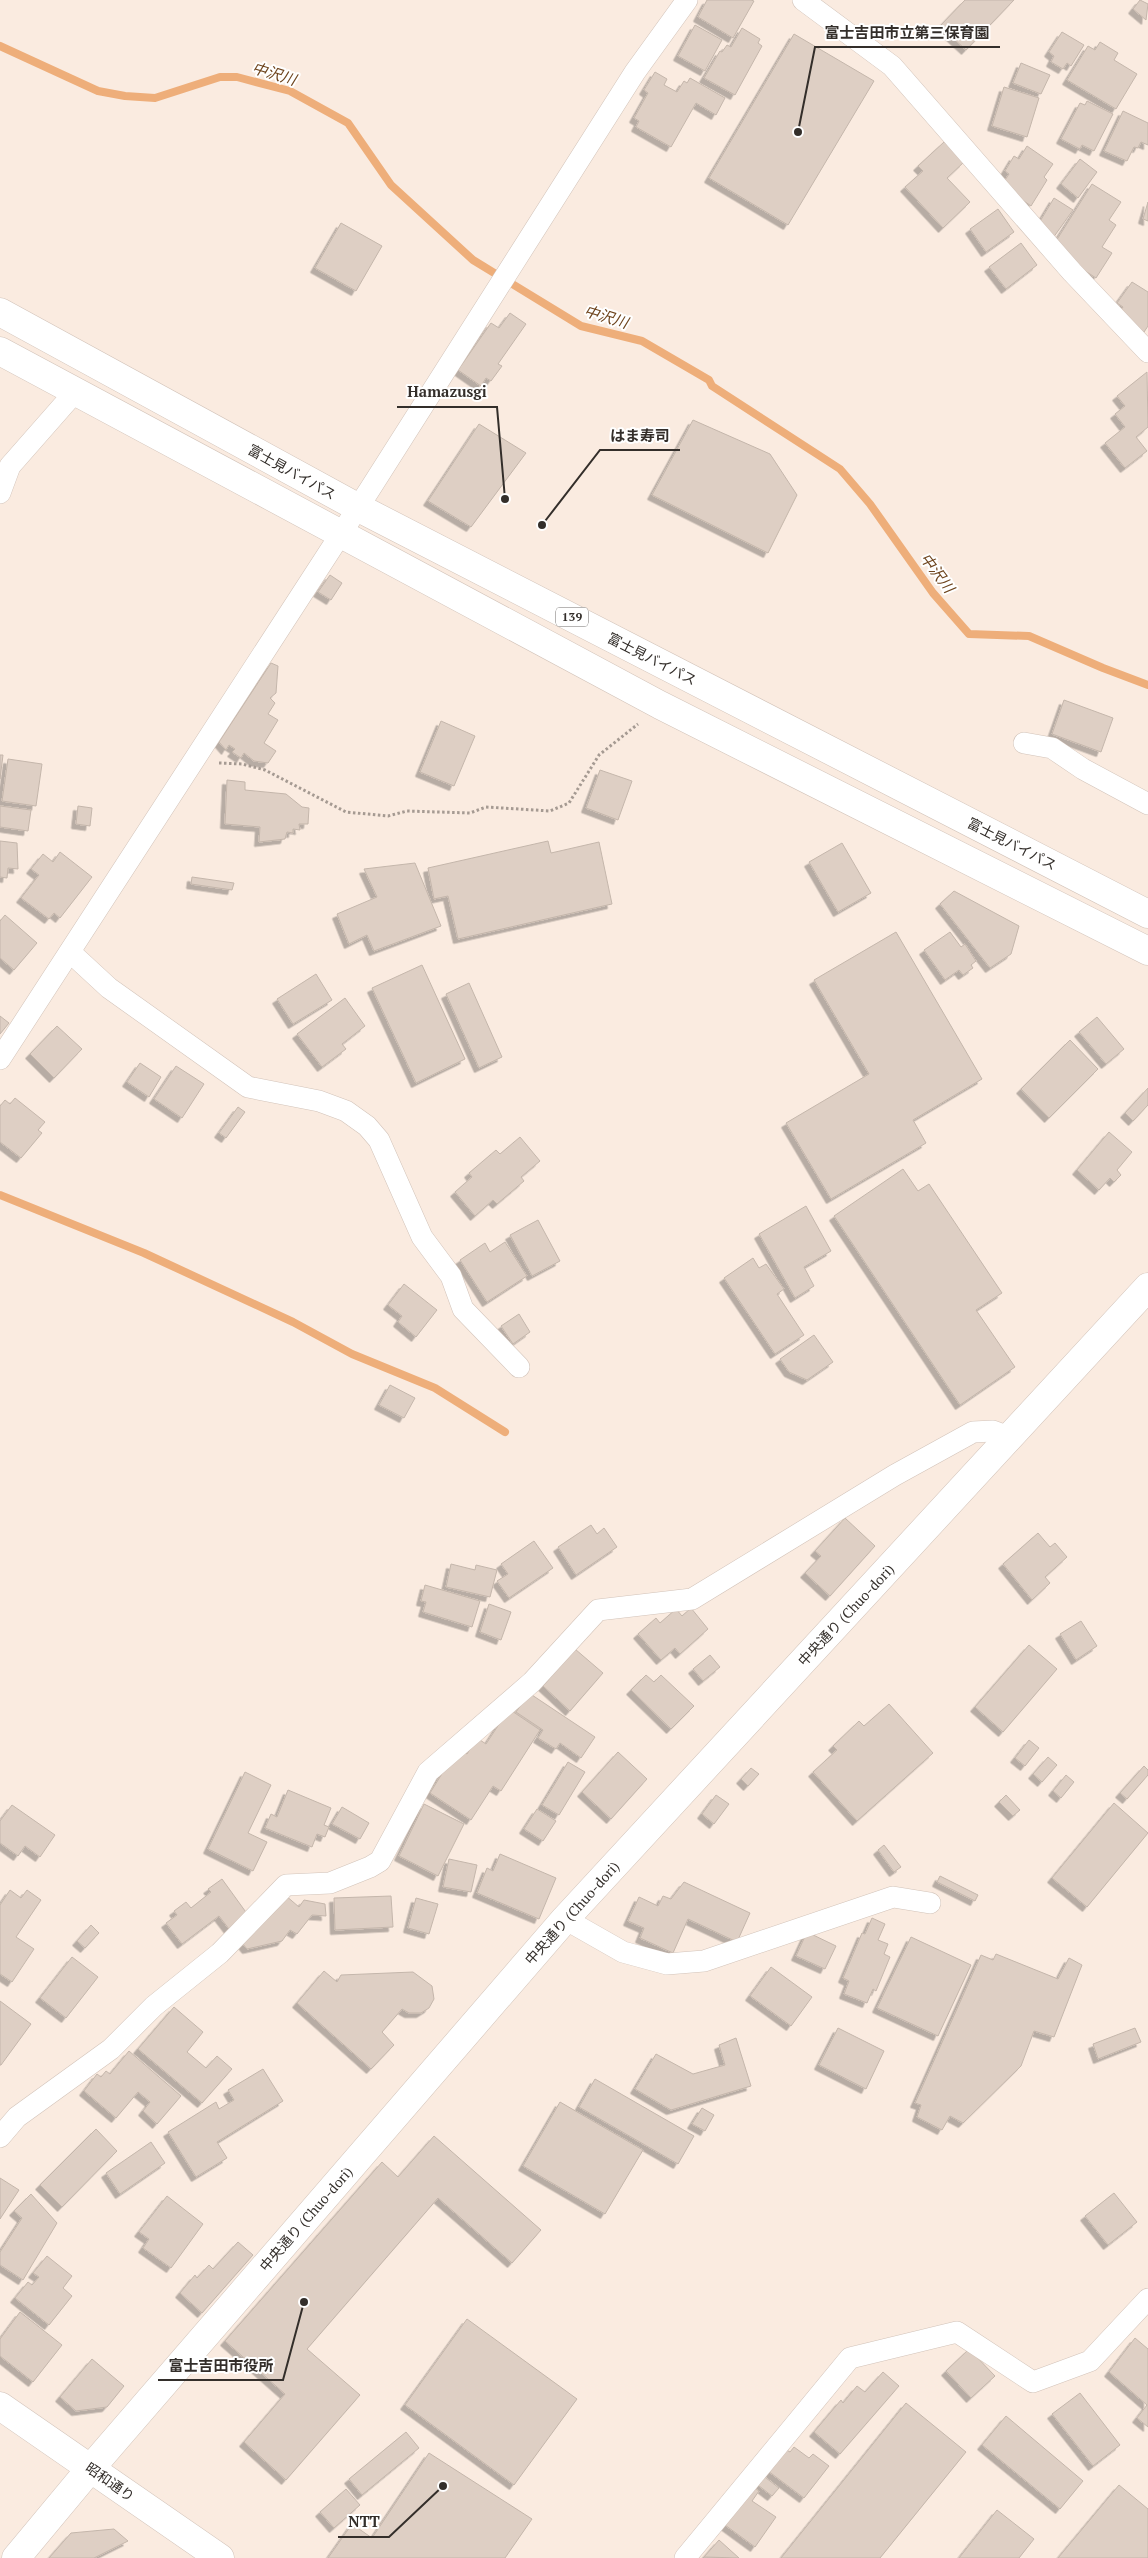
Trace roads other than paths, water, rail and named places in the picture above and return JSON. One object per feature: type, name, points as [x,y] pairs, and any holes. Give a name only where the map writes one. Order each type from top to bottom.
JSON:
[{"type":"main road","name":"富士見バイパス","points":[[0,312],[357,507],[1148,914]]},
{"type":"main road","name":"139","points":[[0,351],[660,705],[1148,951]]},
{"type":"main road","name":"中央通り (Chuo-dori)","points":[[16,2558],[90,2469],[565,1919],[1148,1287]]},
{"type":"main road","name":"昭和通り","points":[[0,2406],[220,2558]]},
{"type":"street","points":[[0,1059],[357,507],[634,72],[687,0]]},
{"type":"street","points":[[804,0],[892,66],[1072,272],[1148,352]]},
{"type":"street","points":[[0,493],[10,466],[75,392]]},
{"type":"street","points":[[1024,743],[1052,748],[1083,769],[1148,804]]},
{"type":"street","points":[[70,952],[109,988],[248,1087],[319,1101],[346,1111],[367,1126],[379,1140],[422,1237],[451,1276],[463,1309],[519,1367]]},
{"type":"street","points":[[0,2137],[17,2118],[111,2049],[154,2006],[220,1953],[286,1884],[330,1883],[380,1861],[428,1772],[532,1682],[598,1610],[692,1599],[895,1475],[973,1432],[993,1431],[1009,1437]]},
{"type":"street","points":[[565,1919],[623,1952],[667,1964],[704,1961],[893,1897],[930,1903]]},
{"type":"street","points":[[684,2558],[850,2358],[957,2332],[1032,2382],[1090,2361],[1148,2299]]},
{"type":"waterway","name":"中沢川","points":[[0,46],[98,91],[125,96],[155,98],[220,77],[237,77],[290,91],[348,123],[391,185],[473,260],[581,326],[642,341],[709,380],[712,386],[840,469],[870,504],[933,593],[969,634],[1029,636],[1148,685]]},
{"type":"waterway","points":[[0,1195],[144,1253],[293,1322],[352,1354],[435,1388],[505,1432]]},
{"type":"place","name":"富士吉田市立第三保育園","points":[[798,132]]},
{"type":"place","name":"Hamazusgi","points":[[505,499]]},
{"type":"place","name":"はま寿司","points":[[542,525]]},
{"type":"place","name":"富士吉田市役所","points":[[304,2302]]},
{"type":"place","name":"NTT","points":[[443,2486]]}]
